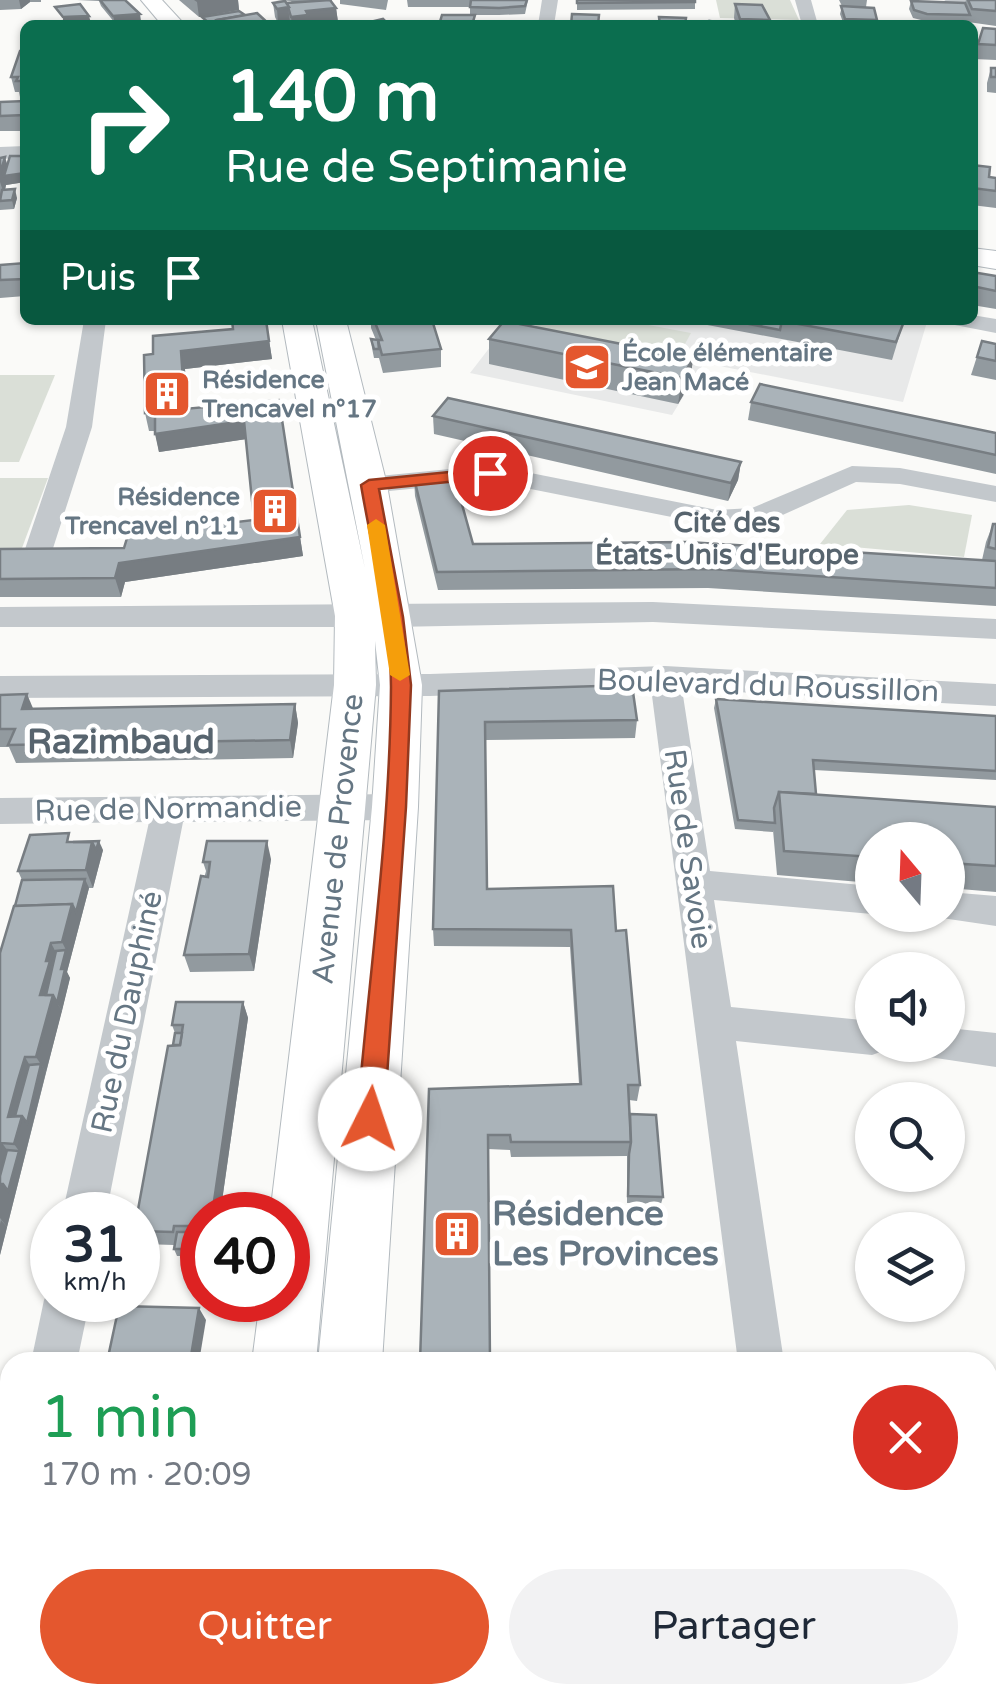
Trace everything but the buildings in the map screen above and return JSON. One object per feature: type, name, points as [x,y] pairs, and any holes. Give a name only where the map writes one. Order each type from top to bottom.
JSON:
[{"type":"street","points":[[150,0],[169,20]]},
{"type":"street","points":[[952,0],[996,3]]},
{"type":"street","points":[[33,567],[79,427],[94,325]]},
{"type":"street","name":"Avenue de Provence","points":[[298,325],[374,616]]},
{"type":"street","name":"Avenue de Provence","points":[[332,325],[369,485],[378,685],[395,807],[351,1352]]},
{"type":"street","points":[[369,485],[490,473],[716,518],[757,516],[852,474],[900,476],[996,494]]},
{"type":"street","points":[[14,610],[374,616],[703,613],[996,629]]},
{"type":"street","name":"Boulevard du Roussillon","points":[[0,687],[378,685],[666,677],[996,695]]},
{"type":"street","name":"Rue de Savoie","points":[[666,677],[760,1352]]},
{"type":"street","name":"Avenue de Provence","points":[[285,1352],[342,806],[378,685]]},
{"type":"street","name":"Rue de Normandie","points":[[0,811],[395,807]]},
{"type":"street","name":"Rue du Dauphiné","points":[[89,1192],[169,809]]},
{"type":"street","points":[[692,884],[855,898]]},
{"type":"street","points":[[965,909],[996,912]]},
{"type":"street","points":[[712,1022],[855,1036]]},
{"type":"street","points":[[965,1047],[996,1050]]},
{"type":"street","points":[[56,1352],[62,1322]]},
{"type":"shaded area","points":[[716,0],[790,0],[799,20],[720,18]]},
{"type":"shaded area","name":"École élémentaire Jean Macé","points":[[507,325],[926,325],[903,402],[704,363],[672,415],[470,373]]},
{"type":"shaded area","points":[[536,325],[649,325],[691,333],[670,371],[523,342]]},
{"type":"shaded area","points":[[0,375],[55,375],[19,462],[0,462]]},
{"type":"shaded area","points":[[0,478],[48,478],[22,548],[0,548]]},
{"type":"shaded area","points":[[909,505],[972,515],[964,557],[820,544],[847,510]]},
{"type":"slow traffic","points":[[376,525],[394,617],[400,675]]},
{"type":"place","name":"École élémentaire Jean Macé","points":[[587,367]]},
{"type":"place","name":"Résidence Trencavel n°17","points":[[167,394]]},
{"type":"place","name":"Résidence Trencavel n°11","points":[[275,511]]},
{"type":"place","name":"Résidence Les Provinces","points":[[457,1234]]},
{"type":"district","name":"Cité des États-Unis d'Europe","points":[[727,539]]},
{"type":"district","name":"Razimbaud","points":[[121,742]]},
{"type":"route","points":[[370,1119],[401,685],[394,617],[369,485],[490,473]]}]
